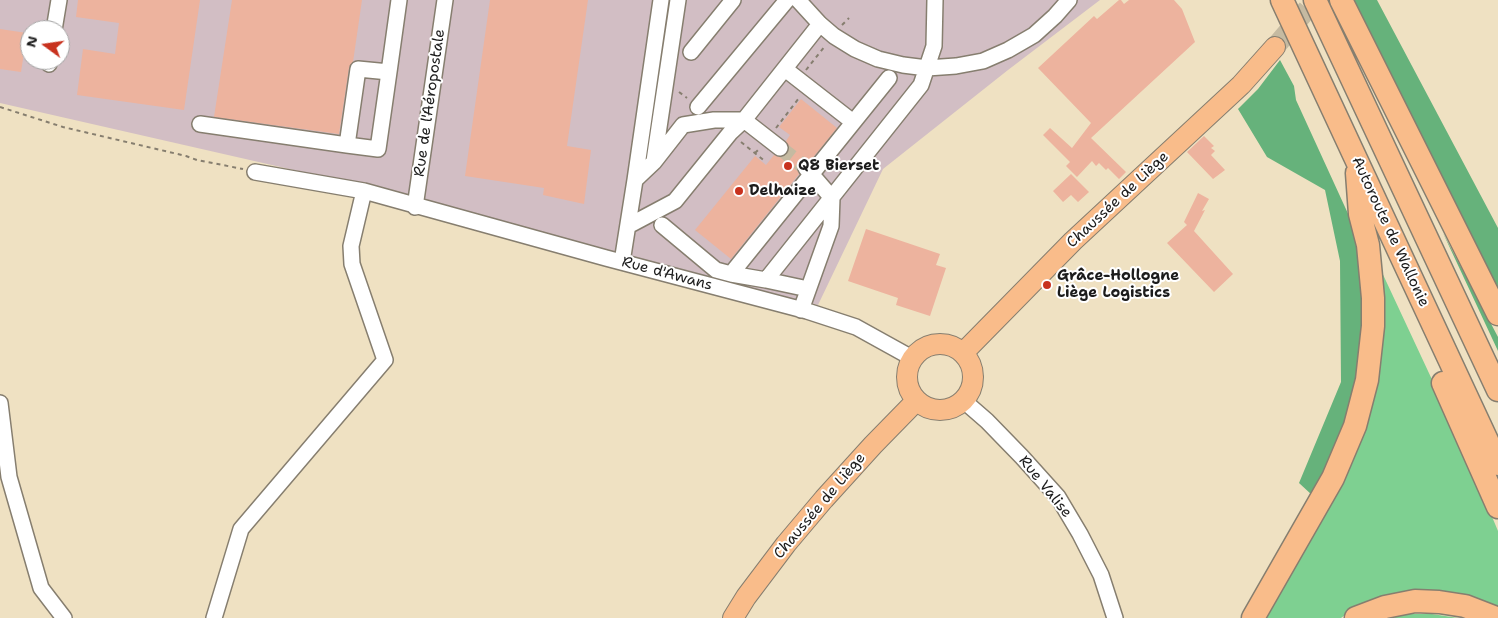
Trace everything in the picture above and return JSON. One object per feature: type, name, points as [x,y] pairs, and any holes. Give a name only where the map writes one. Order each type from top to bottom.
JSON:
[{"type":"highway","name":"Autoroute de Wallonie","points":[[1282,0],[1498,464]]},
{"type":"highway","name":"Autoroute de Wallonie","points":[[1315,0],[1498,390]]},
{"type":"highway","points":[[1341,0],[1498,314]]},
{"type":"highway","points":[[1253,618],[1333,478],[1355,426],[1367,380],[1373,326],[1373,298],[1368,245],[1360,214],[1356,160]]},
{"type":"highway","points":[[1393,240],[1392,266],[1498,507]]},
{"type":"highway","points":[[1356,618],[1385,607],[1415,601],[1465,606],[1496,618]]},
{"type":"main road","name":"Chaussée de Liège","points":[[963,353],[1073,242],[1241,86],[1275,47]]},
{"type":"main road","points":[[942,344],[953,347],[963,353],[973,372],[970,392],[964,401],[953,408],[940,411],[927,408],[916,401],[910,392],[907,381],[908,369],[912,358],[920,350],[931,345],[942,344]]},
{"type":"main road","name":"Chaussée de Liège","points":[[733,618],[746,597],[786,544],[872,445],[916,401]]},
{"type":"street","points":[[56,20],[59,0]]},
{"type":"street","points":[[200,124],[378,149],[399,0]]},
{"type":"street","name":"Rue de l'Aéropostale","points":[[415,207],[446,0]]},
{"type":"street","points":[[622,262],[661,0]]},
{"type":"street","points":[[654,162],[678,0]]},
{"type":"street","points":[[666,147],[685,0]]},
{"type":"street","points":[[691,52],[734,0]]},
{"type":"street","points":[[698,107],[787,0]]},
{"type":"street","points":[[798,0],[834,36],[878,59],[927,68],[956,66],[983,61],[1008,50],[1034,35],[1069,0]]},
{"type":"street","points":[[766,280],[921,85],[934,46],[934,0]]},
{"type":"street","points":[[628,226],[676,201],[730,133],[744,120],[820,24]]},
{"type":"street","points":[[347,145],[358,69],[389,72]]},
{"type":"street","points":[[785,69],[853,122]]},
{"type":"street","points":[[731,274],[808,171],[853,122],[888,78]]},
{"type":"street","points":[[635,180],[654,162],[683,126],[714,120],[744,120],[780,148]]},
{"type":"street","points":[[802,310],[831,226],[832,198],[808,171]]},
{"type":"street","name":"Rue d'Awans","points":[[255,172],[364,192],[802,310],[856,327],[912,358]]},
{"type":"street","points":[[214,618],[240,529],[385,360],[352,264],[351,246],[364,192]]},
{"type":"street","points":[[662,225],[716,270],[808,289]]},
{"type":"street","name":"Rue Valise","points":[[964,401],[993,428],[1058,497],[1101,575],[1115,618]]},
{"type":"street","points":[[0,403],[9,477],[40,588],[64,618]]},
{"type":"path","points":[[0,107],[63,127],[176,153],[197,160],[255,172]]},
{"type":"shaded area","points":[[0,0],[1100,0],[883,169],[818,305],[582,245],[412,197],[0,103]]},
{"type":"green space","points":[[1351,0],[1377,0],[1498,228],[1498,289]]},
{"type":"green space","points":[[1280,60],[1294,86],[1296,100],[1350,218],[1359,260],[1362,295],[1362,336],[1358,370],[1348,413],[1336,445],[1312,495],[1299,483],[1341,382],[1340,261],[1325,190],[1267,157],[1238,109],[1258,89]]},
{"type":"green space","points":[[1443,233],[1498,337],[1498,351]]},
{"type":"green space","points":[[1372,251],[1456,431],[1498,531],[1498,608],[1349,612],[1341,618],[1259,618],[1338,478]]},
{"type":"green space","points":[[1409,614],[1432,614],[1458,618],[1391,618]]},
{"type":"building","points":[[78,0],[200,0],[184,110],[77,95],[83,49],[115,54],[119,23],[76,17]]},
{"type":"building","points":[[232,0],[362,0],[353,62],[349,68],[339,134],[214,117]]},
{"type":"building","points":[[490,0],[588,0],[567,146],[591,150],[584,204],[543,195],[544,188],[465,176]]},
{"type":"building","points":[[1119,0],[1124,4],[1129,0],[1174,0],[1182,9],[1195,42],[1091,138],[1126,172],[1119,179],[1108,168],[1106,170],[1099,163],[1096,166],[1092,161],[1077,177],[1066,166],[1070,162],[1043,135],[1050,128],[1072,148],[1091,123],[1038,68],[1094,16],[1097,19]]},
{"type":"building","points":[[0,29],[20,32],[21,72],[0,69]]},
{"type":"building","points":[[801,99],[837,128],[811,160],[805,159],[800,161],[797,169],[799,174],[731,259],[695,230],[755,156],[766,165],[774,155],[779,157],[787,154],[789,149],[786,141],[790,135],[779,127]]},
{"type":"building","points":[[1204,136],[1214,146],[1211,148],[1215,151],[1211,155],[1225,170],[1213,179],[1187,152]]},
{"type":"building","points":[[1071,174],[1089,192],[1078,202],[1071,195],[1063,202],[1053,191]]},
{"type":"building","points":[[1198,193],[1209,199],[1194,231],[1233,274],[1214,292],[1167,243],[1187,225],[1184,222]]},
{"type":"building","points":[[866,229],[940,254],[936,265],[946,268],[930,316],[896,305],[898,298],[848,281]]},
{"type":"tunnel","points":[[1275,47],[1315,0]]},
{"type":"tunnel","points":[[780,148],[806,168]]},
{"type":"place","name":"Q8 Bierset","points":[[788,166]]},
{"type":"place","name":"Delhaize","points":[[739,191]]},
{"type":"place","name":"Grâce-Hollogne Liège Logistics","points":[[1047,285]]}]
